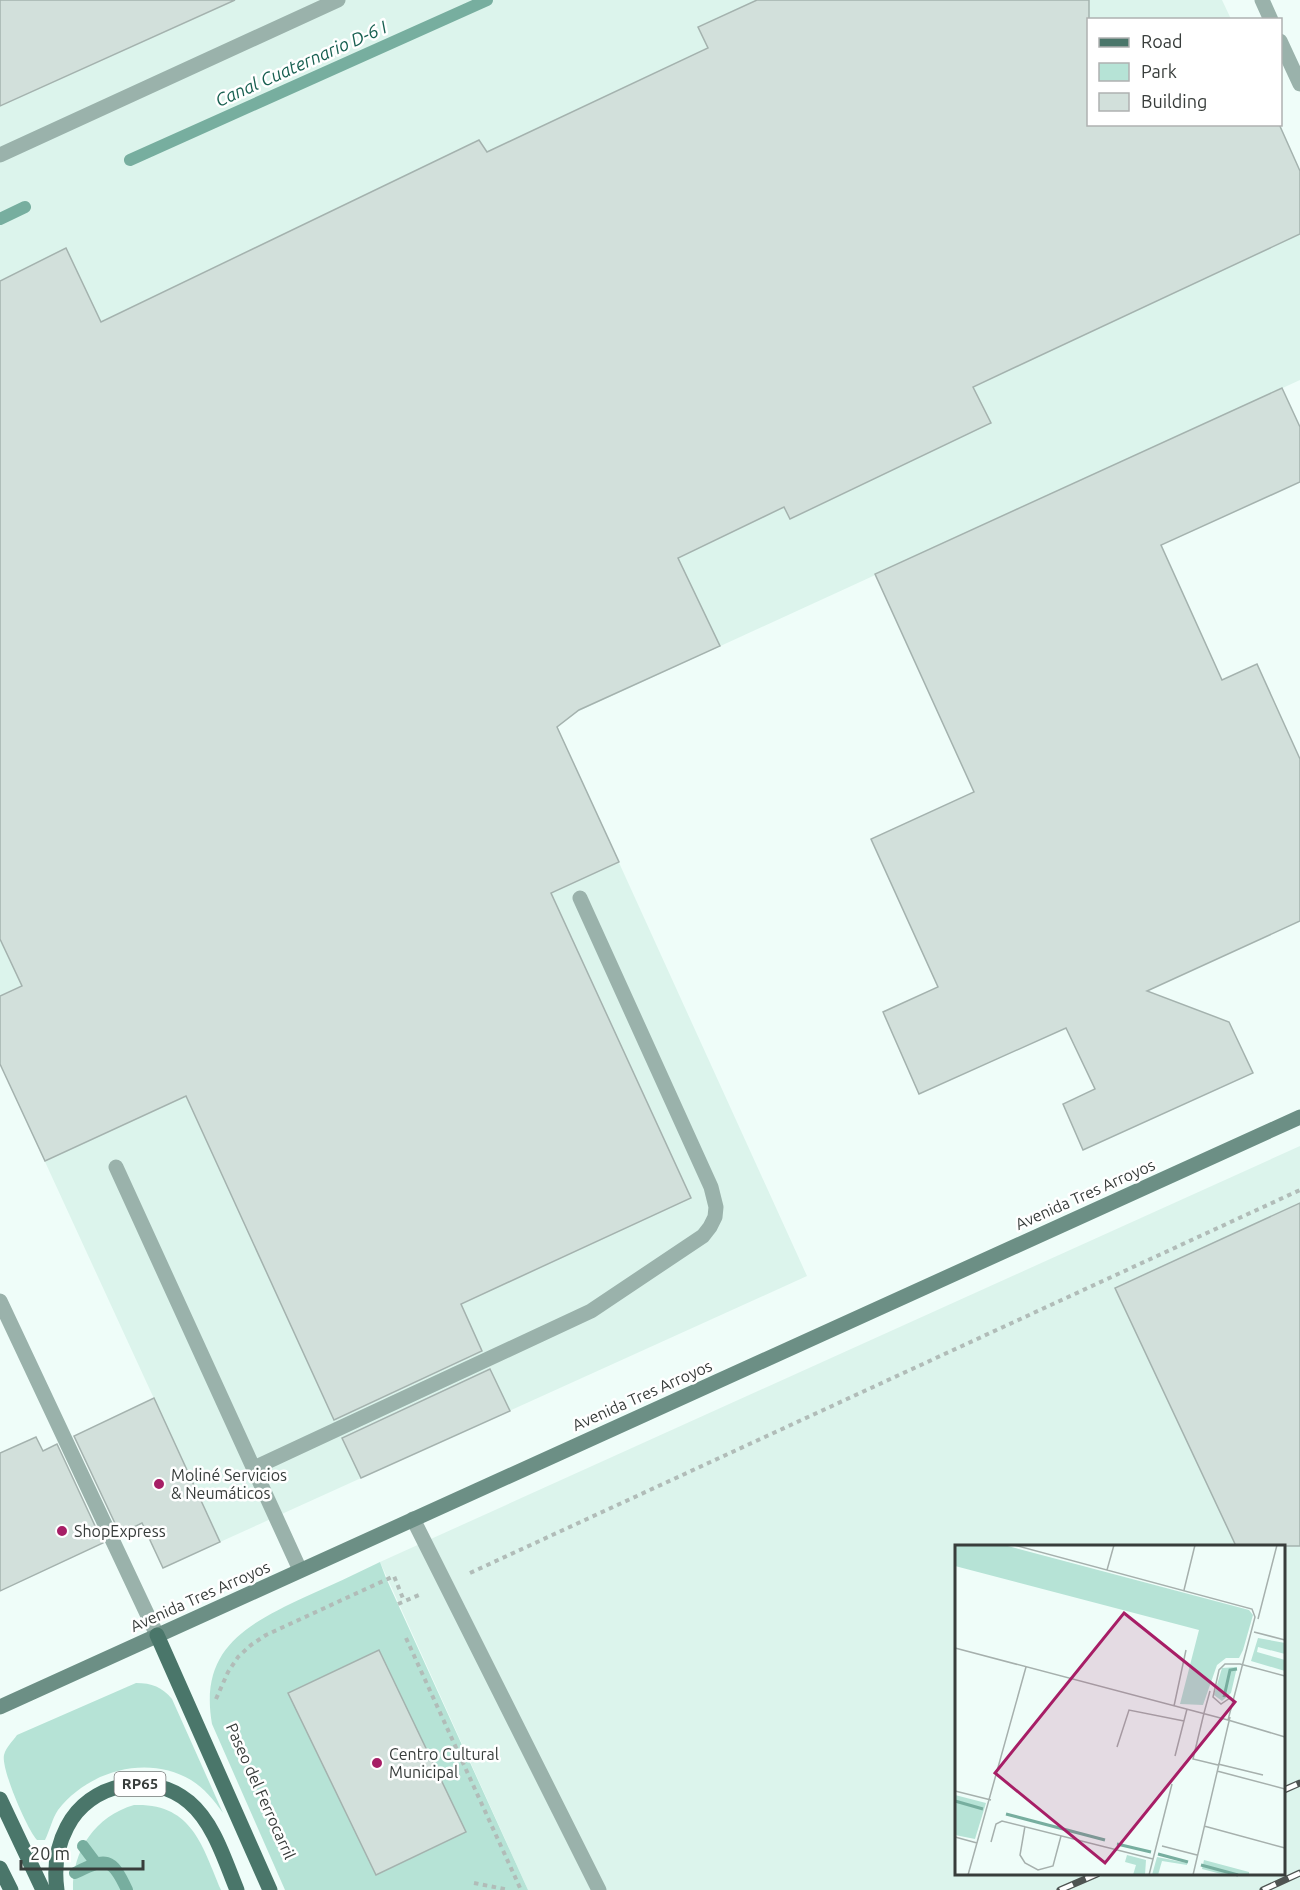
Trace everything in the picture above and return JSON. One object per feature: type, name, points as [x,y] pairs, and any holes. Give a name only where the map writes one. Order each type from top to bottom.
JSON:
[{"type":"main road","name":"Avenida Tres Arroyos","points":[[0,1707],[1300,1117]]},
{"type":"main road","points":[[157,1635],[270,1890]]},
{"type":"main road","name":"RP65","points":[[57,1890],[56,1872],[61,1840],[76,1812],[88,1800],[118,1786],[148,1784],[163,1787],[190,1802],[215,1838],[237,1890]]},
{"type":"main road","points":[[0,1799],[43,1890]]},
{"type":"main road","points":[[0,1868],[10,1890]]},
{"type":"street","points":[[0,155],[338,0]]},
{"type":"street","points":[[1262,0],[1270,18]]},
{"type":"street","points":[[1282,43],[1300,84]]},
{"type":"street","points":[[254,1468],[561,1327],[591,1311],[693,1244],[710,1227],[715,1217],[716,1207],[711,1187],[580,898]]},
{"type":"street","points":[[116,1167],[300,1570]]},
{"type":"street","points":[[0,1301],[157,1635]]},
{"type":"street","points":[[413,1519],[599,1890]]},
{"type":"path","points":[[398,1604],[446,1585],[1300,1190]]},
{"type":"path","name":"Paseo del Ferrocarril","points":[[215,1710],[216,1699],[221,1687],[238,1657],[266,1635],[394,1576],[404,1601]]},
{"type":"path","points":[[406,1638],[521,1890]]},
{"type":"path","points":[[474,1883],[509,1890]]},
{"type":"shaded area","points":[[0,0],[1222,0],[1231,18],[1087,18],[1087,126],[1279,126],[1300,171],[1300,380],[555,722],[807,1276],[220,1542],[0,1064]]},
{"type":"shaded area","points":[[1300,1146],[1300,1890],[528,1890],[380,1562]]},
{"type":"green space","points":[[380,1562],[528,1890],[285,1890],[212,1724],[210,1698],[213,1677],[220,1659],[231,1643],[263,1618]]},
{"type":"green space","points":[[136,1683],[156,1686],[172,1699],[223,1813],[191,1780],[174,1772],[156,1768],[137,1768],[119,1771],[85,1785],[58,1810],[45,1840],[37,1840],[21,1812],[6,1773],[4,1755],[8,1747],[17,1735]]},
{"type":"green space","points":[[134,1805],[154,1806],[182,1819],[192,1830],[208,1857],[221,1890],[73,1890],[77,1861],[89,1837],[108,1817]]},
{"type":"building","points":[[0,0],[235,0],[0,106]]},
{"type":"building","points":[[757,0],[1089,0],[1087,126],[1280,126],[1300,171],[1300,234],[973,387],[991,423],[790,519],[784,507],[678,558],[720,646],[579,710],[557,727],[619,862],[551,893],[691,1198],[461,1304],[482,1351],[334,1420],[186,1096],[45,1161],[0,1064],[0,996],[22,986],[0,939],[0,281],[66,248],[101,322],[479,140],[487,152],[708,48],[698,27]]},
{"type":"building","points":[[1282,388],[1300,427],[1300,482],[1161,545],[1222,680],[1257,664],[1300,759],[1300,921],[1147,991],[1229,1022],[1253,1073],[1083,1150],[1063,1104],[1095,1089],[1066,1028],[919,1094],[883,1012],[938,987],[871,839],[974,792],[875,574]]},
{"type":"building","points":[[1300,1203],[1300,1546],[1236,1545],[1115,1288]]},
{"type":"building","points":[[490,1369],[510,1411],[361,1478],[342,1438]]},
{"type":"building","name":"Moliné Servicios & Neumáticos","points":[[154,1398],[220,1542],[163,1568],[142,1523],[120,1534],[74,1436]]},
{"type":"building","points":[[36,1437],[43,1451],[57,1444],[103,1543],[0,1591],[0,1453]]},
{"type":"building","name":"Centro Cultural Municipal","points":[[379,1650],[466,1832],[376,1875],[288,1693]]},
{"type":"waterway","name":"Canal Cuaternario D-6 I","points":[[130,160],[487,0]]},
{"type":"waterway","name":"Canal Cuaternario D-6 I","points":[[0,219],[25,207]]},
{"type":"waterway","points":[[83,1846],[95,1862]]},
{"type":"waterway","points":[[75,1873],[94,1864],[107,1863],[117,1871],[127,1890]]},
{"type":"railway","points":[[1285,1790],[1300,1783]]},
{"type":"railway","points":[[1263,1890],[1300,1873]]},
{"type":"railway","points":[[1060,1890],[1095,1875]]},
{"type":"place","name":"Moliné Servicios & Neumáticos","points":[[159,1484]]},
{"type":"place","name":"ShopExpress","points":[[62,1531]]},
{"type":"place","name":"Centro Cultural Municipal","points":[[377,1763]]}]
